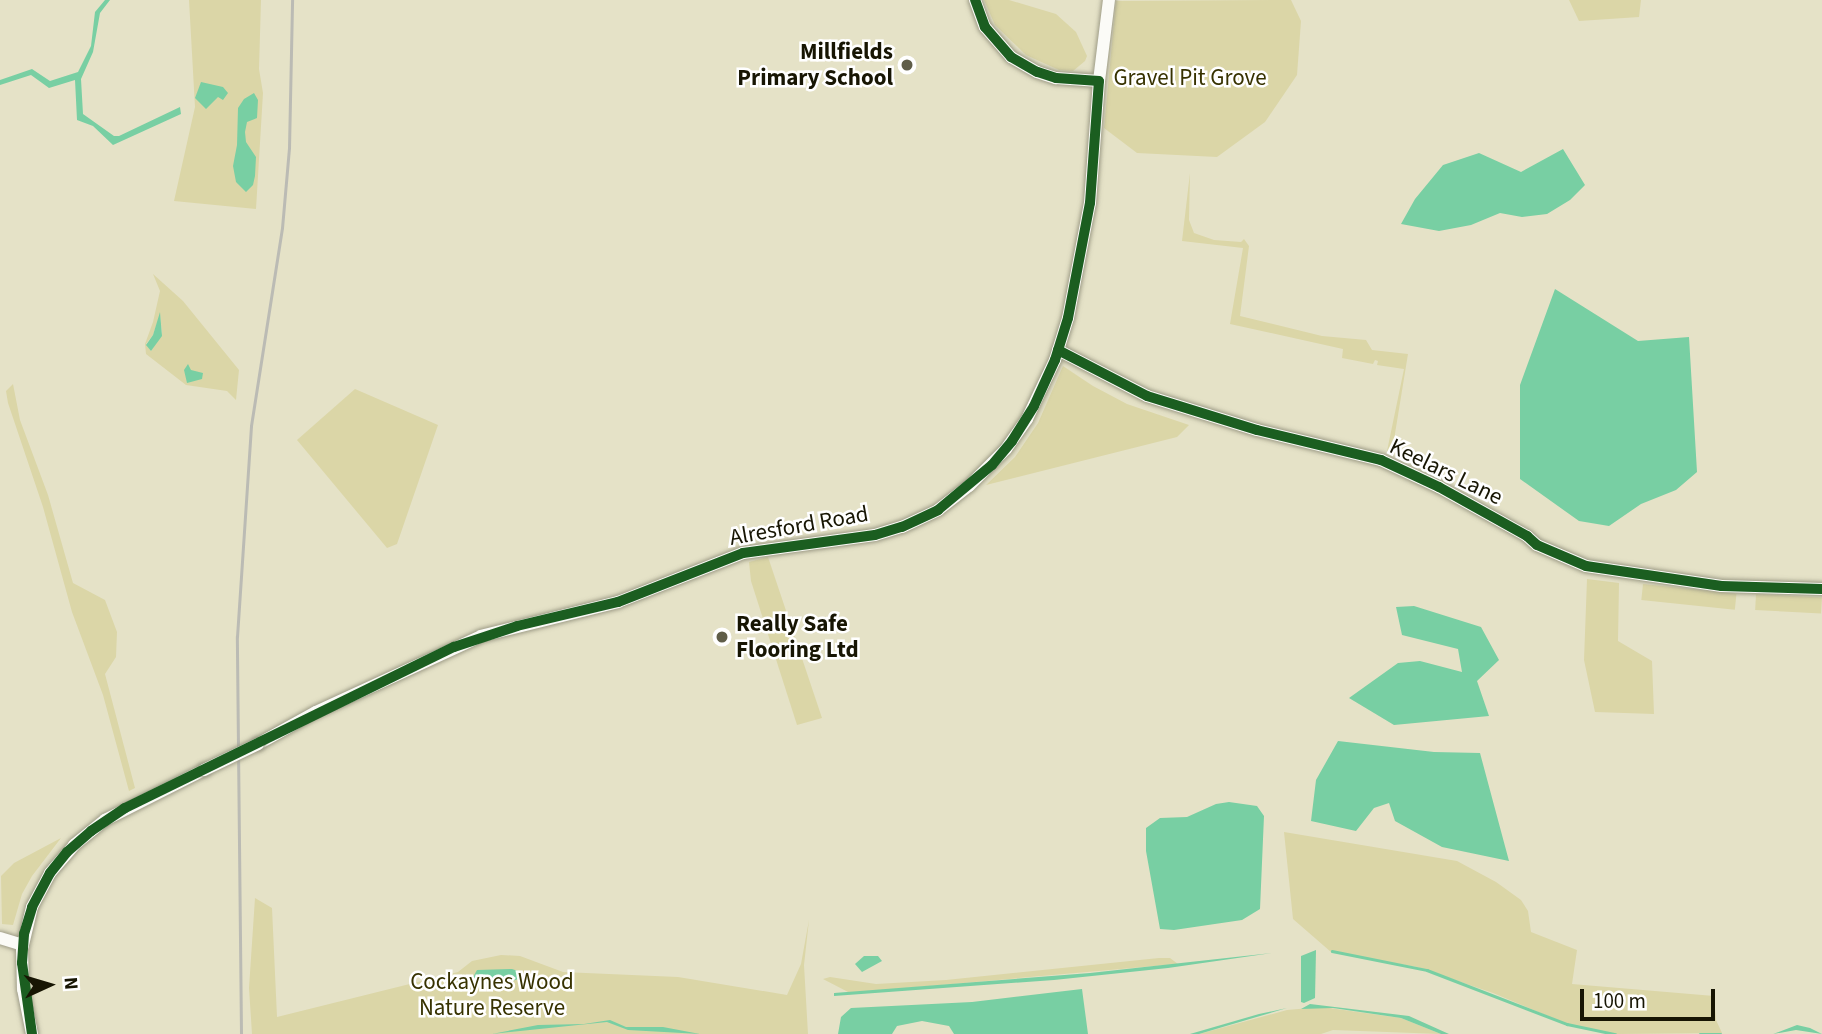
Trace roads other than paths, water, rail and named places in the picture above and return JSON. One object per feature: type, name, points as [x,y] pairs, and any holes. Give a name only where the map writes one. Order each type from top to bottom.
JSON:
[{"type":"street","points":[[975,0],[985,27],[1011,57],[1037,72],[1056,78],[1099,81]]},
{"type":"street","name":"Alresford Road","points":[[32,1034],[23,989],[23,945],[27,921],[37,896],[50,873],[74,845],[125,808],[258,744],[316,712],[481,636],[618,602],[743,553],[875,535],[923,519],[969,486],[1006,449],[1034,406],[1058,350],[1088,219],[1097,141],[1099,81],[1109,0]]},
{"type":"street","name":"Keelars Lane","points":[[1058,350],[1147,396],[1279,436],[1381,460],[1439,487],[1527,536],[1537,545],[1586,566],[1722,586],[1822,589]]},
{"type":"street","points":[[0,938],[23,945]]},
{"type":"waterway","points":[[1332,951],[1427,970],[1567,1024],[1615,1034]]},
{"type":"waterway","points":[[1700,1034],[1721,1034]]},
{"type":"railway","points":[[241,1034],[237,637],[251,426],[282,228],[289,148],[292,0]]},
{"type":"place","name":"Millfields Primary School","points":[[907,65]]},
{"type":"place","name":"Really Safe Flooring Ltd","points":[[722,637]]},
{"type":"park label","name":"Gravel Pit Grove","points":[[1190,78]]},
{"type":"park label","name":"Cockaynes Wood Nature Reserve","points":[[492,995]]}]
